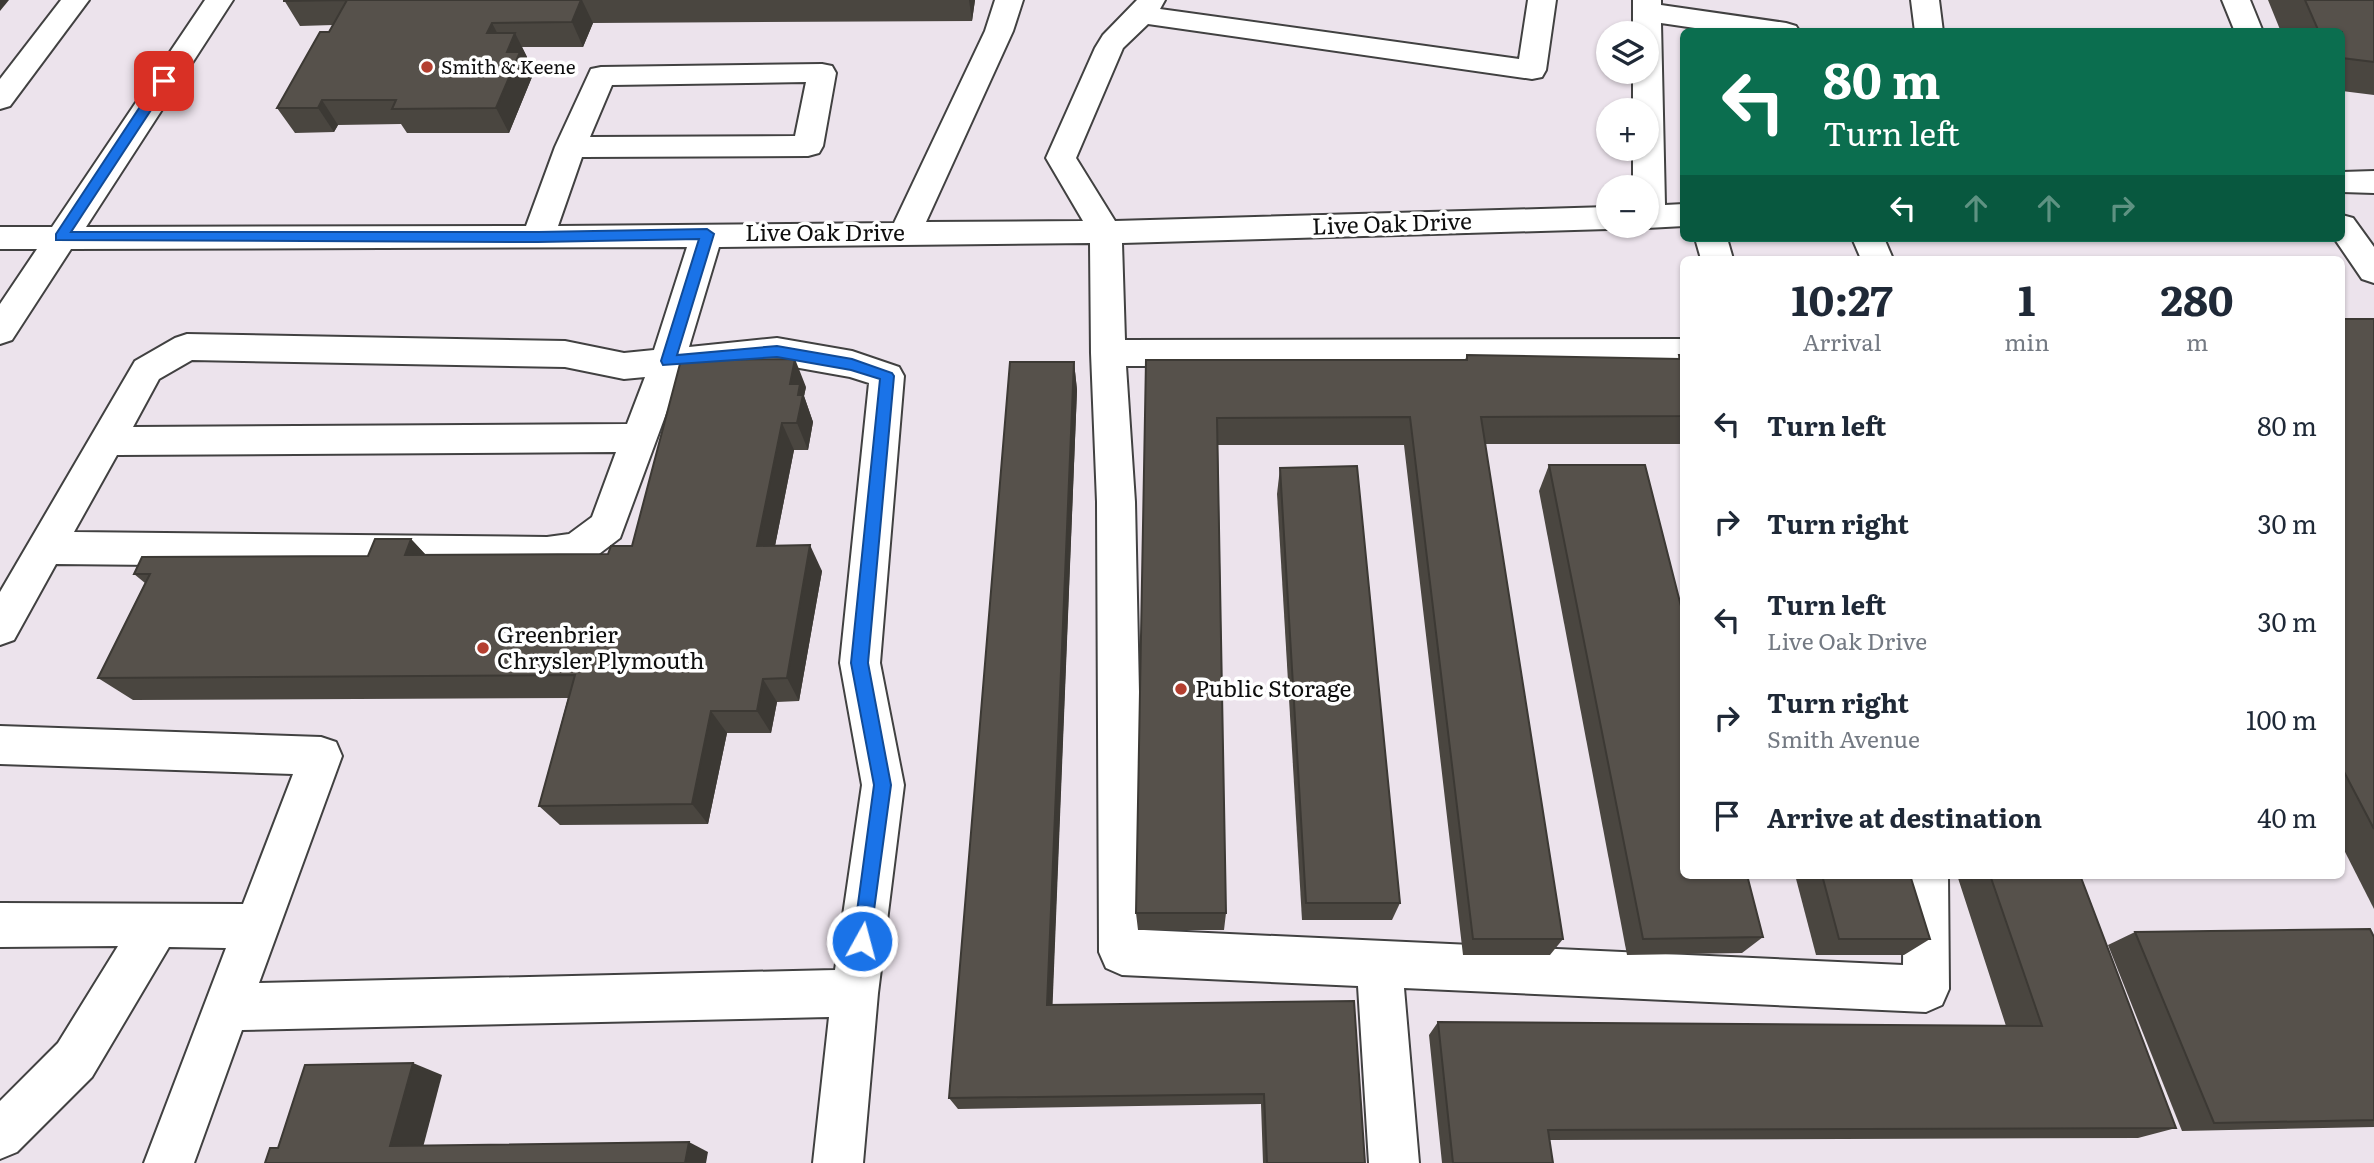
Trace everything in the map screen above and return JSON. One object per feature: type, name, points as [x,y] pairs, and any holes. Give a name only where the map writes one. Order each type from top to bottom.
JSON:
[{"type":"street","points":[[0,99],[75,0]]},
{"type":"street","points":[[0,331],[219,0]]},
{"type":"street","points":[[905,233],[999,31],[1009,0]]},
{"type":"street","points":[[1542,0],[1532,69],[1147,7],[1110,46],[1083,103],[1061,158],[1106,232],[1108,353],[1116,502],[1122,952],[1926,989],[1926,879]]},
{"type":"street","points":[[1925,0],[1928,28]]},
{"type":"street","points":[[2236,0],[2247,28]]},
{"type":"street","points":[[1648,175],[1647,6],[1765,28]]},
{"type":"street","points":[[538,237],[570,147],[601,76],[822,74],[808,146],[570,147]]},
{"type":"street","points":[[2345,182],[2374,182]]},
{"type":"street","points":[[1659,216],[1680,215]]},
{"type":"street","name":"Live Oak Drive","points":[[0,238],[1106,232],[1596,218]]},
{"type":"street","points":[[2345,230],[2374,271]]},
{"type":"street","points":[[45,548],[533,552],[578,548],[607,527],[668,361],[707,234]]},
{"type":"street","points":[[0,628],[147,370],[187,347],[565,354],[624,366],[777,351],[852,364],[887,376],[860,663],[883,785],[855,993],[838,1163]]},
{"type":"street","points":[[1108,353],[1680,352]]},
{"type":"street","points":[[107,441],[640,438]]},
{"type":"street","points":[[0,745],[321,757],[169,1163]]},
{"type":"street","points":[[0,925],[157,924],[257,927]]},
{"type":"street","points":[[0,1135],[75,1060],[157,924]]},
{"type":"street","points":[[1379,963],[1394,1163]]},
{"type":"street","points":[[228,1007],[855,993]]},
{"type":"shaded area","points":[[0,0],[2374,0],[2374,1163],[0,1163]]},
{"type":"building","points":[[284,0],[347,0],[284,1]]},
{"type":"building","points":[[347,0],[581,0],[572,22],[492,23],[487,33],[515,33],[507,52],[520,52],[496,108],[392,109],[396,100],[322,100],[318,108],[277,108],[320,32],[329,32]]},
{"type":"building","points":[[2305,0],[2374,0],[2374,62],[2345,58],[2345,28],[2317,28]]},
{"type":"building","points":[[2345,319],[2374,319],[2374,829],[2345,774]]},
{"type":"building","name":"Public Storage","points":[[1467,355],[1680,359],[1680,416],[1481,417],[1563,939],[1473,939],[1410,417],[1217,418],[1226,913],[1136,913],[1146,360],[1467,360]]},
{"type":"building","name":"Greenbrier Chrysler Plymouth","points":[[795,359],[790,384],[800,384],[798,395],[803,395],[797,423],[782,423],[757,546],[810,545],[787,678],[763,679],[757,711],[711,711],[692,804],[539,806],[575,675],[98,678],[150,574],[134,574],[142,557],[368,556],[375,539],[411,539],[405,555],[608,554],[611,546],[632,546],[681,360]]},
{"type":"building","points":[[1010,362],[1074,362],[1047,1005],[1354,1001],[1365,1163],[1267,1163],[1264,1094],[949,1098]]},
{"type":"building","points":[[1549,465],[1645,465],[1680,602],[1680,879],[1748,879],[1763,937],[1643,939]]},
{"type":"building","points":[[1357,466],[1400,903],[1306,903],[1280,468]]},
{"type":"building","points":[[1823,879],[1911,879],[1930,939],[1839,939]]},
{"type":"building","points":[[1991,879],[2082,879],[2176,1128],[1548,1130],[1553,1163],[1453,1163],[1438,1022],[2042,1026]]},
{"type":"building","points":[[2370,929],[2374,937],[2374,1120],[2214,1123],[2135,932]]},
{"type":"building","points":[[413,1063],[390,1146],[689,1142],[685,1163],[265,1163],[270,1148],[278,1148],[305,1065]]},
{"type":"place","name":"Smith & Keene","points":[[427,67]]},
{"type":"place","name":"Greenbrier Chrysler Plymouth","points":[[483,648]]},
{"type":"place","name":"Public Storage","points":[[1181,689]]},
{"type":"route","points":[[164,81],[61,237],[538,237],[707,234],[668,361],[777,351],[852,364],[887,376],[860,663],[883,785],[862,941]]}]
